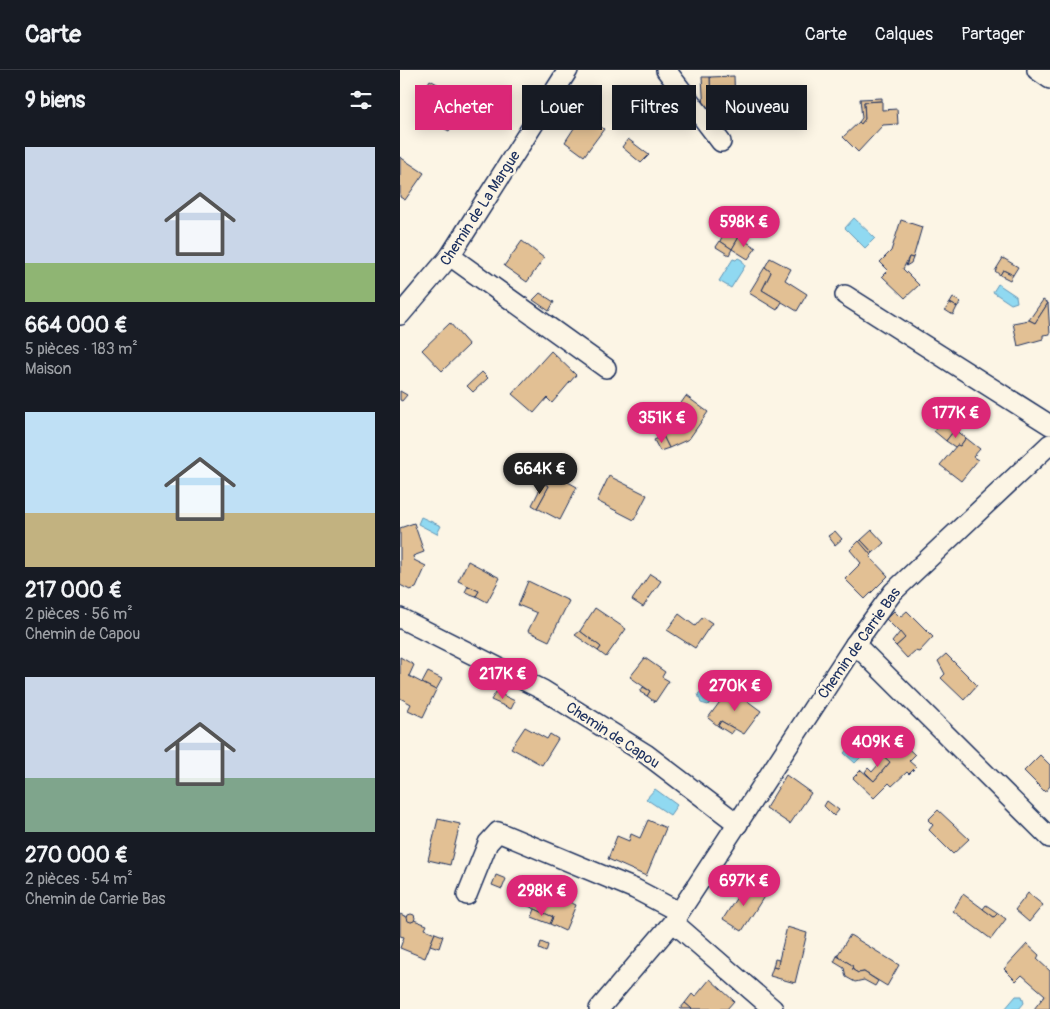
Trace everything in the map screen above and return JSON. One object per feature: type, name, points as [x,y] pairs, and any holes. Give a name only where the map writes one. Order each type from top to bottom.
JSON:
[{"type":"street","name":"Chemin de La Margue","points":[[400,315],[450,256],[568,70]]},
{"type":"street","points":[[666,70],[721,142]]},
{"type":"street","points":[[1037,70],[1050,78]]},
{"type":"street","points":[[450,256],[606,368]]},
{"type":"street","points":[[845,295],[1050,425]]},
{"type":"street","name":"Chemin de Carrie Bas","points":[[600,1009],[676,917],[855,644],[893,592],[1050,444]]},
{"type":"street","name":"Chemin de Capou","points":[[400,618],[543,690],[646,754],[738,824]]},
{"type":"street","points":[[855,644],[1050,838]]},
{"type":"street","points":[[467,895],[488,843],[498,832],[635,890],[676,917],[773,1009]]},
{"type":"water","points":[[854,218],[875,238],[865,248],[845,228]]},
{"type":"water","points":[[738,258],[742,260],[745,266],[731,288],[719,281],[733,259],[736,260]]},
{"type":"water","points":[[998,284],[1016,296],[1017,302],[1011,304],[993,292]]},
{"type":"water","points":[[421,517],[441,526],[437,534],[418,524]]},
{"type":"water","points":[[716,683],[720,687],[716,697],[708,705],[701,703],[698,694],[710,684]]},
{"type":"water","points":[[860,735],[872,746],[855,763],[844,753]]},
{"type":"water","points":[[655,789],[677,805],[670,815],[646,799]]},
{"type":"water","points":[[1016,996],[1022,996],[1024,1003],[1019,1009],[1005,1009]]},
{"type":"building","points":[[734,76],[734,85],[710,85],[710,77]]},
{"type":"building","points":[[702,77],[710,77],[710,85],[706,85],[706,111],[704,111]]},
{"type":"building","points":[[430,80],[439,85],[427,85]]},
{"type":"building","points":[[882,98],[882,101],[864,102],[865,119],[861,124],[859,122],[862,118],[860,99]]},
{"type":"building","points":[[882,101],[882,110],[897,109],[898,124],[883,125],[858,152],[843,137],[865,119],[864,102]]},
{"type":"building","points":[[604,129],[584,156],[565,142],[573,130]]},
{"type":"building","points":[[628,139],[649,155],[641,163],[622,147]]},
{"type":"building","points":[[400,157],[424,173],[405,200],[400,197]]},
{"type":"building","points":[[901,220],[922,227],[913,258],[909,257],[903,269],[919,285],[905,298],[882,276],[888,270],[880,262],[891,251]]},
{"type":"building","points":[[726,229],[739,237],[732,249],[720,241]]},
{"type":"building","points":[[739,237],[756,248],[748,259],[732,249]]},
{"type":"building","points":[[522,241],[544,258],[527,282],[504,266]]},
{"type":"building","points":[[720,241],[732,249],[729,255],[716,247]]},
{"type":"building","points":[[909,257],[913,258],[911,263],[906,266]]},
{"type":"building","points":[[770,258],[791,269],[785,280],[807,294],[797,311],[762,290],[771,272],[765,267]]},
{"type":"building","points":[[1003,258],[1018,267],[1013,275],[1003,270],[1000,275],[995,271]]},
{"type":"building","points":[[765,267],[771,272],[762,290],[782,302],[777,310],[749,293]]},
{"type":"building","points":[[1003,270],[1013,275],[1010,280],[1000,275]]},
{"type":"building","points":[[540,293],[554,302],[549,311],[533,300]]},
{"type":"building","points":[[953,298],[961,302],[957,307],[950,303]]},
{"type":"building","points":[[1043,300],[1048,303],[1035,323],[1029,320]]},
{"type":"building","points":[[950,303],[957,307],[953,315],[945,310]]},
{"type":"building","points":[[1048,303],[1050,334],[1043,335],[1043,339],[1018,346],[1013,323],[1029,320],[1035,323]]},
{"type":"building","points":[[450,323],[469,345],[442,371],[422,350]]},
{"type":"building","points":[[551,351],[576,375],[552,403],[547,398],[534,413],[512,394]]},
{"type":"building","points":[[482,372],[488,378],[473,392],[467,386]]},
{"type":"building","points":[[400,391],[407,395],[402,401],[400,400]]},
{"type":"building","points":[[686,396],[708,412],[689,439],[669,448],[659,428],[674,421],[684,409],[679,406]]},
{"type":"building","points":[[671,416],[674,421],[649,433],[647,427]]},
{"type":"building","points":[[942,420],[955,429],[946,441],[934,431]]},
{"type":"building","points":[[955,429],[966,438],[960,446],[957,445],[955,447],[946,441]]},
{"type":"building","points":[[663,436],[669,448],[660,451],[654,440]]},
{"type":"building","points":[[966,438],[980,449],[973,457],[978,460],[961,481],[940,465],[957,445],[960,446]]},
{"type":"building","points":[[550,472],[577,487],[560,520],[537,508],[549,486],[543,483]]},
{"type":"building","points":[[609,476],[647,495],[634,520],[597,501]]},
{"type":"building","points":[[543,483],[549,486],[537,508],[532,505]]},
{"type":"building","points":[[414,523],[424,552],[413,556],[414,560],[426,566],[416,588],[410,590],[400,585],[400,528]]},
{"type":"building","points":[[872,530],[884,543],[873,553],[861,540]]},
{"type":"building","points":[[835,531],[842,539],[835,545],[828,536]]},
{"type":"building","points":[[861,540],[873,553],[871,555],[859,542]]},
{"type":"building","points":[[859,541],[871,555],[870,557],[888,576],[865,599],[845,579],[861,563],[850,550]]},
{"type":"building","points":[[468,561],[500,578],[487,602],[476,596],[479,591],[458,581]]},
{"type":"building","points":[[650,574],[661,581],[643,607],[632,600]]},
{"type":"building","points":[[528,581],[569,601],[549,641],[528,631],[537,613],[518,605]]},
{"type":"building","points":[[468,586],[479,591],[476,596],[465,592]]},
{"type":"building","points":[[595,608],[626,629],[606,657],[598,651],[601,647],[580,631]]},
{"type":"building","points":[[894,611],[900,617],[907,611],[933,637],[919,652],[915,651],[907,658],[896,646],[905,638],[886,619]]},
{"type":"building","points":[[679,614],[695,626],[703,617],[712,623],[695,648],[667,630]]},
{"type":"building","points":[[580,631],[601,647],[598,651],[575,635]]},
{"type":"building","points":[[900,632],[905,638],[896,646],[892,642]]},
{"type":"building","points":[[946,654],[977,685],[964,700],[941,678],[945,674],[938,661]]},
{"type":"building","points":[[400,657],[414,665],[409,676],[436,690],[423,717],[408,710],[411,704],[400,698]]},
{"type":"building","points":[[645,658],[665,672],[662,677],[669,681],[655,702],[647,696],[650,691],[630,677]]},
{"type":"building","points":[[428,672],[442,679],[436,690],[422,683]]},
{"type":"building","points":[[643,687],[650,691],[647,696],[640,692]]},
{"type":"building","points":[[730,688],[761,711],[744,734],[721,721],[718,726],[708,718]]},
{"type":"building","points":[[496,692],[515,701],[511,709],[491,700]]},
{"type":"building","points":[[721,721],[735,729],[731,734],[718,726]]},
{"type":"building","points":[[525,727],[547,739],[550,734],[558,739],[542,765],[511,748]]},
{"type":"building","points":[[897,738],[915,755],[909,761],[916,767],[909,774],[907,772],[892,786],[889,783],[874,798],[853,778],[861,770],[874,781],[890,762],[882,755]]},
{"type":"building","points":[[882,755],[890,762],[874,781],[865,772],[868,768],[872,772],[879,764],[877,759]]},
{"type":"building","points":[[1040,755],[1050,765],[1050,786],[1045,792],[1024,771]]},
{"type":"building","points":[[786,775],[811,793],[790,824],[766,808]]},
{"type":"building","points":[[827,801],[839,810],[834,816],[824,806]]},
{"type":"building","points":[[938,810],[969,839],[953,854],[929,830],[933,825],[928,820]]},
{"type":"building","points":[[438,819],[460,824],[450,865],[428,860]]},
{"type":"building","points":[[648,820],[666,828],[646,876],[608,859],[617,836],[629,841],[631,834],[640,838]]},
{"type":"building","points":[[496,875],[506,879],[502,889],[492,885]]},
{"type":"building","points":[[526,882],[576,905],[565,931],[550,924],[553,917],[517,901]]},
{"type":"building","points":[[746,883],[765,895],[742,931],[723,919]]},
{"type":"building","points":[[1028,893],[1043,905],[1029,922],[1015,910]]},
{"type":"building","points":[[963,894],[994,917],[998,913],[1006,919],[991,939],[953,911]]},
{"type":"building","points":[[986,905],[998,913],[994,917],[983,909]]},
{"type":"building","points":[[535,909],[553,917],[550,924],[532,917]]},
{"type":"building","points":[[400,914],[409,918],[408,920],[412,922],[414,920],[427,925],[425,929],[435,933],[425,958],[400,948],[404,937],[400,936]]},
{"type":"building","points":[[411,914],[415,918],[411,922],[407,918]]},
{"type":"building","points":[[787,927],[807,933],[795,983],[770,976],[773,967],[777,968]]},
{"type":"building","points":[[435,933],[443,936],[439,948],[430,945]]},
{"type":"building","points":[[850,935],[899,965],[887,986],[864,972],[858,973],[853,970],[852,965],[837,956]]},
{"type":"building","points":[[541,942],[548,945],[546,952],[539,949]]},
{"type":"building","points":[[1027,944],[1039,955],[1037,959],[1050,971],[1050,1009],[1034,1009],[1045,995],[1022,975],[1016,981],[1004,969]]},
{"type":"building","points":[[837,956],[852,965],[853,970],[858,973],[864,972],[878,981],[875,986],[864,980],[855,982],[846,977],[844,968],[834,962]]},
{"type":"building","points":[[775,959],[779,960],[777,968],[773,967]]},
{"type":"building","points":[[710,979],[734,1001],[727,1009],[692,1009],[685,1003],[692,994],[695,997]]},
{"type":"building","points":[[685,1003],[692,1009],[680,1009]]}]
